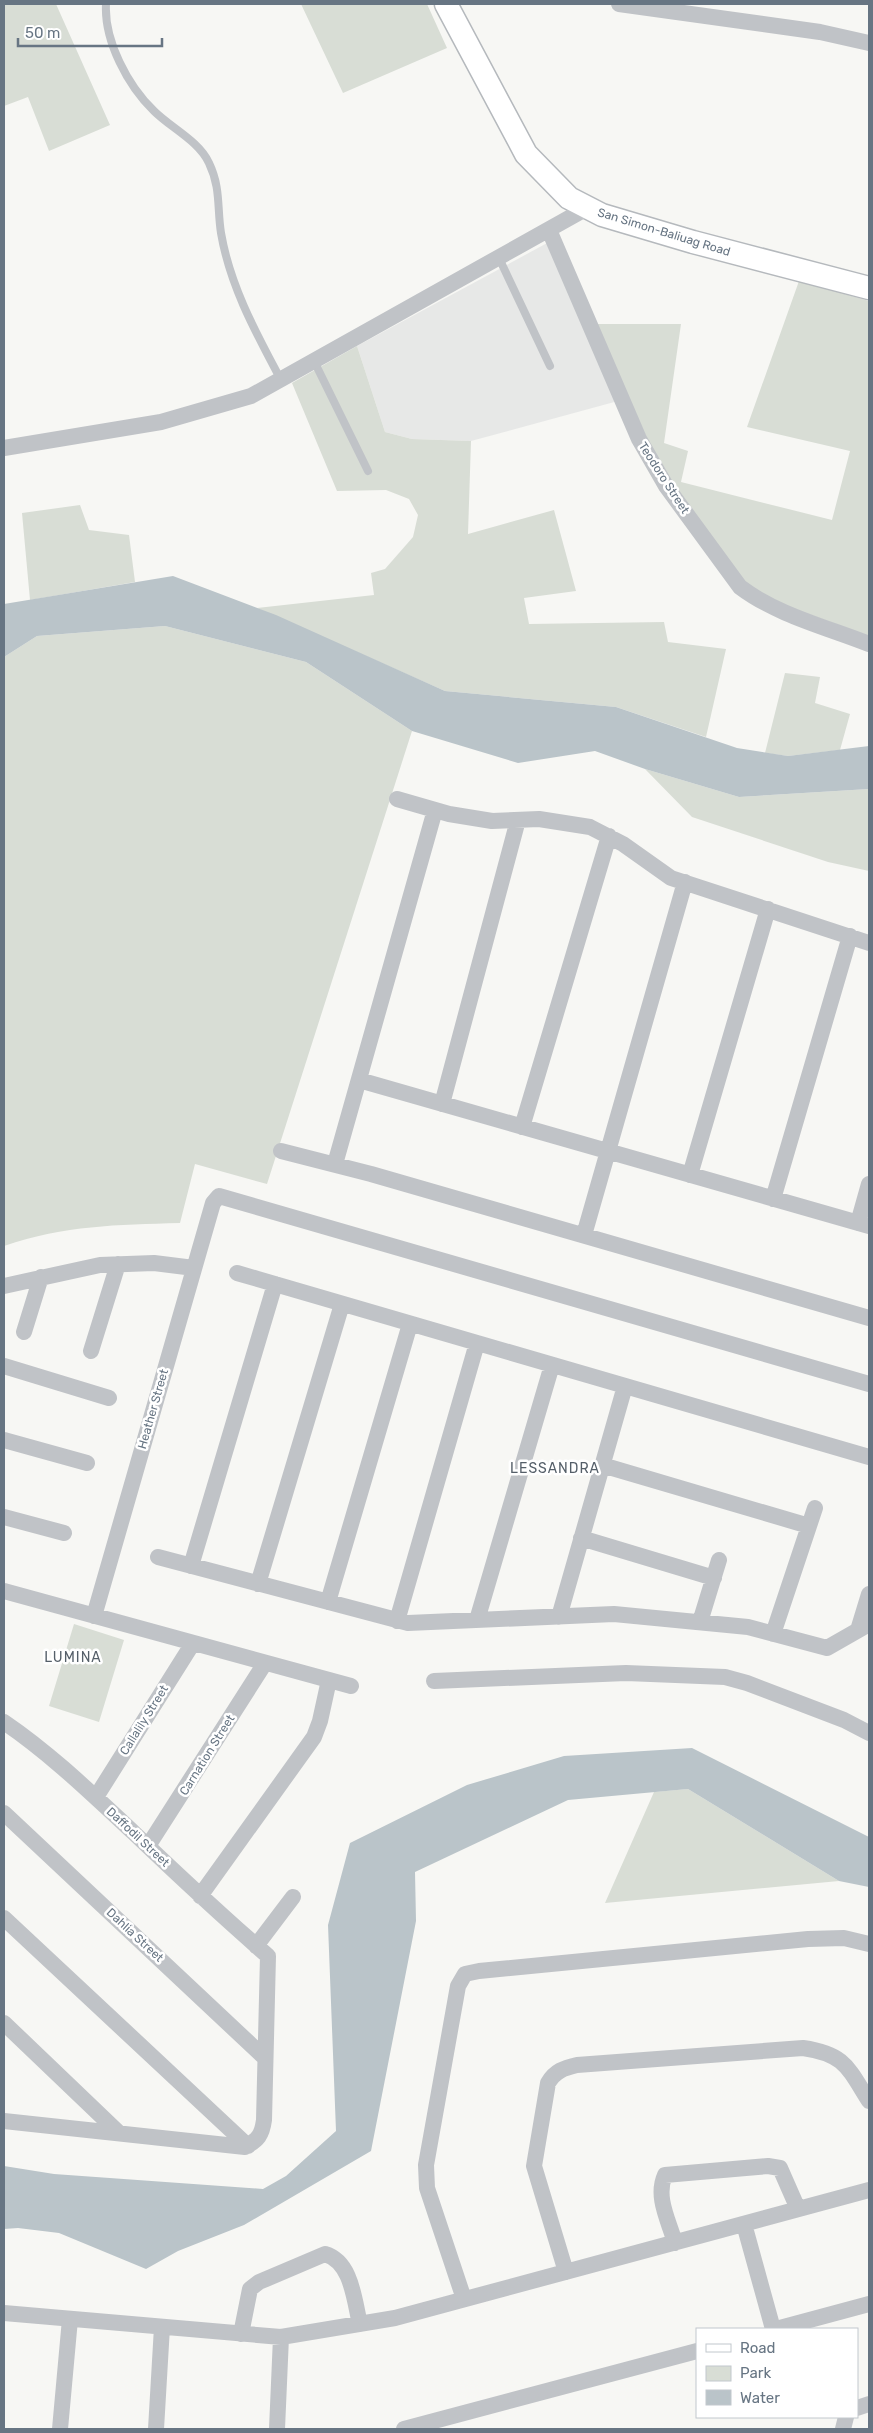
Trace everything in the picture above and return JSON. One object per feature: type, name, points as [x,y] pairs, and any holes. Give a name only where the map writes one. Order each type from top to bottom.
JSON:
[{"type":"main road","name":"San Simon-Baliuag Road","points":[[446,4],[526,154],[569,198],[602,215],[693,242],[869,288]]},
{"type":"street","points":[[618,4],[820,32],[869,43]]},
{"type":"street","points":[[4,448],[161,422],[252,396],[587,208]]},
{"type":"street","name":"Teodoro Street","points":[[549,230],[638,439],[666,486],[740,587],[756,599],[775,608],[869,644]]},
{"type":"street","points":[[397,800],[492,821],[539,819],[590,827],[623,844],[671,878],[869,943]]},
{"type":"street","points":[[335,1164],[436,810]]},
{"type":"street","points":[[442,1104],[518,820]]},
{"type":"street","points":[[522,1127],[609,836]]},
{"type":"street","points":[[584,1235],[685,882]]},
{"type":"street","points":[[690,1175],[768,909]]},
{"type":"street","points":[[773,1199],[850,936]]},
{"type":"street","points":[[359,1080],[864,1224],[869,1184]]},
{"type":"street","points":[[281,1151],[335,1164],[869,1318]]},
{"type":"street","name":"Heather Street","points":[[94,1616],[213,1203],[219,1196],[226,1196],[869,1384]]},
{"type":"street","points":[[4,1286],[100,1265],[154,1263],[194,1268]]},
{"type":"street","points":[[91,1351],[118,1264]]},
{"type":"street","points":[[237,1273],[869,1457]]},
{"type":"street","points":[[24,1332],[41,1277]]},
{"type":"street","points":[[191,1566],[275,1284]]},
{"type":"street","points":[[258,1584],[342,1304]]},
{"type":"street","points":[[328,1602],[410,1324]]},
{"type":"street","points":[[397,1621],[477,1343]]},
{"type":"street","points":[[477,1620],[552,1365]]},
{"type":"street","points":[[4,1366],[109,1398]]},
{"type":"street","points":[[559,1617],[625,1386]]},
{"type":"street","points":[[4,1440],[87,1463]]},
{"type":"street","points":[[602,1465],[809,1526]]},
{"type":"street","points":[[773,1634],[815,1508]]},
{"type":"street","points":[[4,1517],[64,1533]]},
{"type":"street","points":[[581,1538],[714,1578]]},
{"type":"street","points":[[158,1557],[408,1623],[614,1614],[748,1626],[827,1648],[864,1627],[869,1594]]},
{"type":"street","points":[[700,1622],[719,1560]]},
{"type":"street","points":[[4,1591],[351,1686]]},
{"type":"street","name":"Callalily Street","points":[[96,1797],[193,1643]]},
{"type":"street","name":"Carnation Street","points":[[148,1846],[265,1663]]},
{"type":"street","points":[[434,1681],[626,1673],[725,1677],[747,1683],[844,1720],[869,1733]]},
{"type":"street","points":[[200,1896],[314,1737],[320,1721],[329,1680]]},
{"type":"street","name":"Daffodil Street","points":[[4,1722],[34,1742],[96,1797],[200,1896],[262,1951]]},
{"type":"street","name":"Dahlia Street","points":[[4,1813],[265,2058]]},
{"type":"street","points":[[4,2121],[245,2147],[257,2140],[262,2131],[265,2058],[262,1951],[293,1897]]},
{"type":"street","points":[[4,1918],[248,2146]]},
{"type":"street","points":[[464,2300],[427,2188],[426,2165],[458,1986],[465,1974],[489,1970],[808,1939],[844,1938],[869,1944]]},
{"type":"street","points":[[4,2023],[119,2133]]},
{"type":"street","points":[[566,2272],[534,2166],[548,2083],[553,2074],[558,2071],[577,2066],[803,2048],[833,2055],[846,2065],[869,2101]]},
{"type":"street","points":[[675,2243],[661,2197],[660,2185],[664,2175],[768,2166],[780,2168],[798,2210]]},
{"type":"street","points":[[4,2313],[281,2337],[394,2318],[869,2190]]},
{"type":"street","points":[[744,2224],[775,2328]]},
{"type":"street","points":[[241,2334],[250,2289],[258,2282],[325,2254],[335,2257],[345,2270],[360,2324]]},
{"type":"street","points":[[779,2328],[869,2304]]},
{"type":"street","points":[[60,2429],[70,2319]]},
{"type":"street","points":[[156,2429],[162,2327]]},
{"type":"street","points":[[277,2429],[281,2337]]},
{"type":"street","points":[[404,2429],[696,2351]]},
{"type":"lane","points":[[106,4],[106,14],[118,64],[153,110],[194,145],[209,162],[219,194],[221,232],[232,277],[250,321],[282,380]]},
{"type":"lane","points":[[499,258],[550,366]]},
{"type":"lane","points":[[314,361],[368,471]]},
{"type":"shaded area","points":[[549,242],[618,401],[471,441],[412,439],[385,432],[357,346]]},
{"type":"green space","points":[[4,4],[56,4],[110,125],[49,151],[28,97],[4,106]]},
{"type":"green space","points":[[301,4],[427,4],[447,48],[343,93]]},
{"type":"green space","points":[[799,281],[869,301],[869,636],[775,602],[746,583],[661,469],[595,324],[681,324],[664,443],[688,451],[681,482],[832,520],[850,451],[747,427]]},
{"type":"green space","points":[[357,346],[385,432],[412,439],[471,441],[468,534],[554,510],[576,591],[524,598],[529,624],[664,622],[668,642],[726,649],[706,737],[616,707],[445,691],[257,608],[374,595],[371,573],[385,569],[413,537],[418,515],[409,499],[386,490],[337,491],[292,383]]},
{"type":"green space","points":[[80,505],[89,530],[129,535],[135,582],[30,600],[22,513]]},
{"type":"green space","points":[[165,626],[306,662],[412,731],[267,1184],[195,1164],[180,1223],[91,1227],[49,1234],[4,1246],[4,657],[37,636]]},
{"type":"green space","points":[[785,673],[820,677],[815,703],[850,714],[840,750],[788,756],[765,753]]},
{"type":"green space","points":[[645,769],[739,797],[869,789],[869,871],[828,862],[692,817]]},
{"type":"green space","points":[[74,1624],[124,1640],[99,1722],[49,1706]]},
{"type":"green space","points":[[688,1789],[839,1881],[605,1903],[654,1792]]},
{"type":"water","points":[[173,576],[276,615],[445,691],[616,707],[737,748],[788,756],[869,746],[869,789],[739,797],[645,769],[595,751],[518,763],[412,731],[306,662],[165,626],[37,636],[4,657],[4,604]]},
{"type":"water","points":[[692,1748],[869,1837],[869,1887],[839,1881],[688,1789],[568,1800],[415,1872],[416,1921],[371,2151],[244,2225],[178,2251],[146,2269],[59,2233],[18,2228],[4,2229],[4,2166],[54,2174],[263,2189],[286,2176],[336,2131],[328,1925],[350,1843],[467,1785],[564,1756]]},
{"type":"district","name":"LESSANDRA","points":[[555,1468]]},
{"type":"district","name":"LUMINA","points":[[73,1657]]}]
